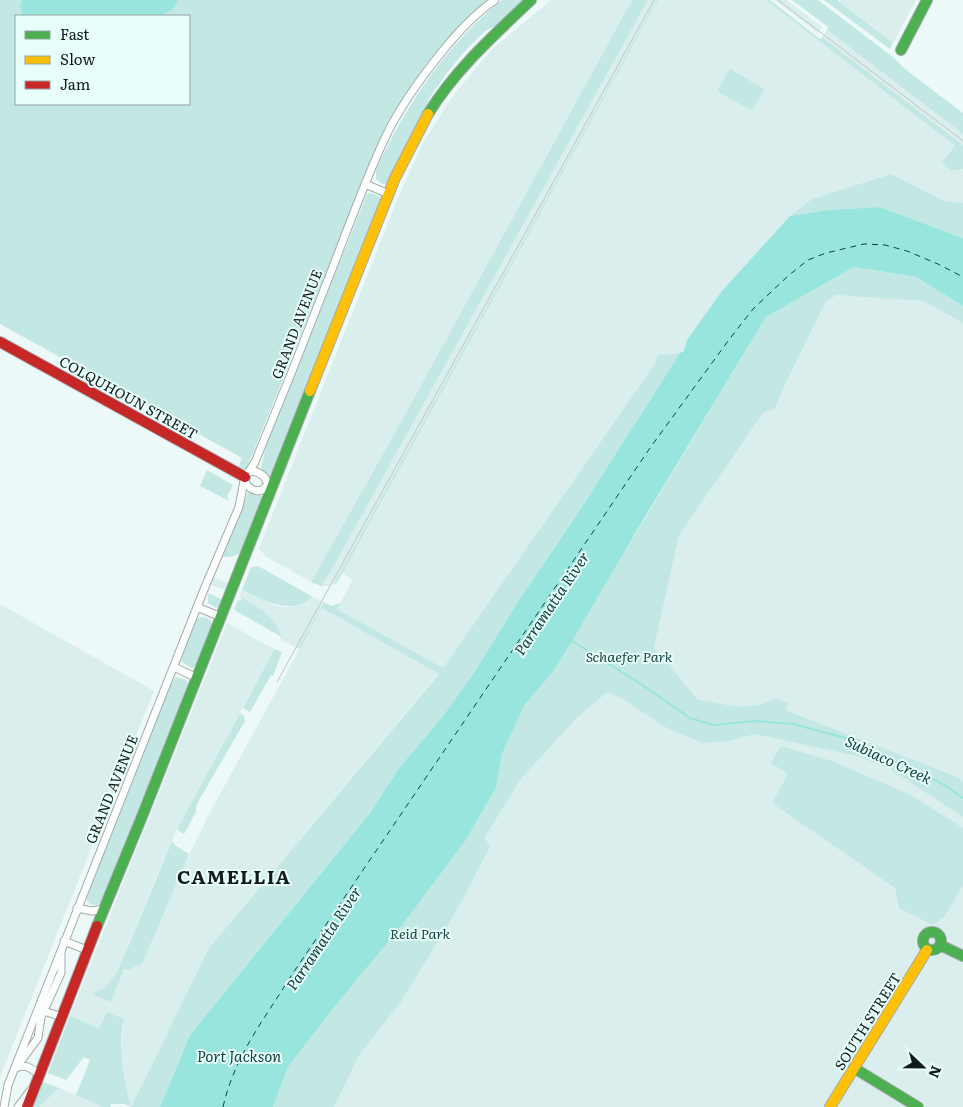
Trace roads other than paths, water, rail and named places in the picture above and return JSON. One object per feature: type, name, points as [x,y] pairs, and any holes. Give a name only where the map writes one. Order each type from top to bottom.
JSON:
[{"type":"street","name":"GRAND AVENUE","points":[[4,1107],[6,1089],[40,1010],[61,948],[117,812],[197,607],[240,505],[246,477],[255,462],[290,379],[385,137],[420,80],[453,38],[483,8],[495,0]]},
{"type":"street","points":[[28,1107],[104,909],[389,194],[411,145],[448,86],[490,39],[531,0]]},
{"type":"street","points":[[901,50],[927,0]]},
{"type":"street","points":[[365,184],[389,194]]},
{"type":"street","name":"COLQUHOUN STREET","points":[[0,342],[246,477]]},
{"type":"street","points":[[249,548],[255,522],[268,486],[291,440]]},
{"type":"street","points":[[252,471],[260,473],[265,478],[268,486],[255,490],[248,487],[246,477],[252,471]]},
{"type":"street","points":[[197,607],[221,617]]},
{"type":"street","points":[[174,667],[197,678]]},
{"type":"street","points":[[77,908],[92,911],[104,909]]},
{"type":"street","points":[[933,932],[938,934],[940,945],[934,951],[927,950],[922,943],[923,937],[927,933],[933,932]]},
{"type":"street","points":[[64,941],[88,950]]},
{"type":"street","points":[[940,945],[963,956]]},
{"type":"street","name":"SOUTH STREET","points":[[830,1107],[927,950]]},
{"type":"street","points":[[14,1071],[37,1040],[40,1031],[40,1010],[62,1017]]},
{"type":"street","points":[[14,1071],[21,1066],[25,1066],[38,1078]]},
{"type":"street","points":[[854,1068],[918,1107]]},
{"type":"street","points":[[18,1107],[38,1078]]},
{"type":"street","points":[[0,1105],[6,1089]]},
{"type":"water","points":[[22,0],[178,0],[173,9],[162,15],[23,15],[20,6]]},
{"type":"water","name":"Port Jackson","points":[[880,207],[963,238],[963,306],[916,277],[854,267],[766,317],[572,641],[552,673],[525,704],[502,754],[496,788],[466,840],[404,923],[335,1006],[288,1067],[273,1107],[160,1107],[190,1035],[370,813],[399,768],[443,716],[474,673],[519,600],[578,513],[680,353],[684,351],[687,340],[722,291],[790,216],[828,210]]},
{"type":"waterway","name":"Subiaco Creek","points":[[572,641],[638,682],[690,718],[713,725],[754,721],[793,724],[849,739],[943,784],[963,798]]},
{"type":"tram line","points":[[277,682],[654,0]]},
{"type":"tram line","points":[[778,0],[963,141]]},
{"type":"district","name":"CAMELLIA","points":[[234,876]]},
{"type":"water label","name":"Parramatta River","points":[[551,603]]},
{"type":"water label","name":"Parramatta River","points":[[323,938]]},
{"type":"park label","name":"Schaefer Park","points":[[629,656]]},
{"type":"park label","name":"Reid Park","points":[[420,933]]}]
